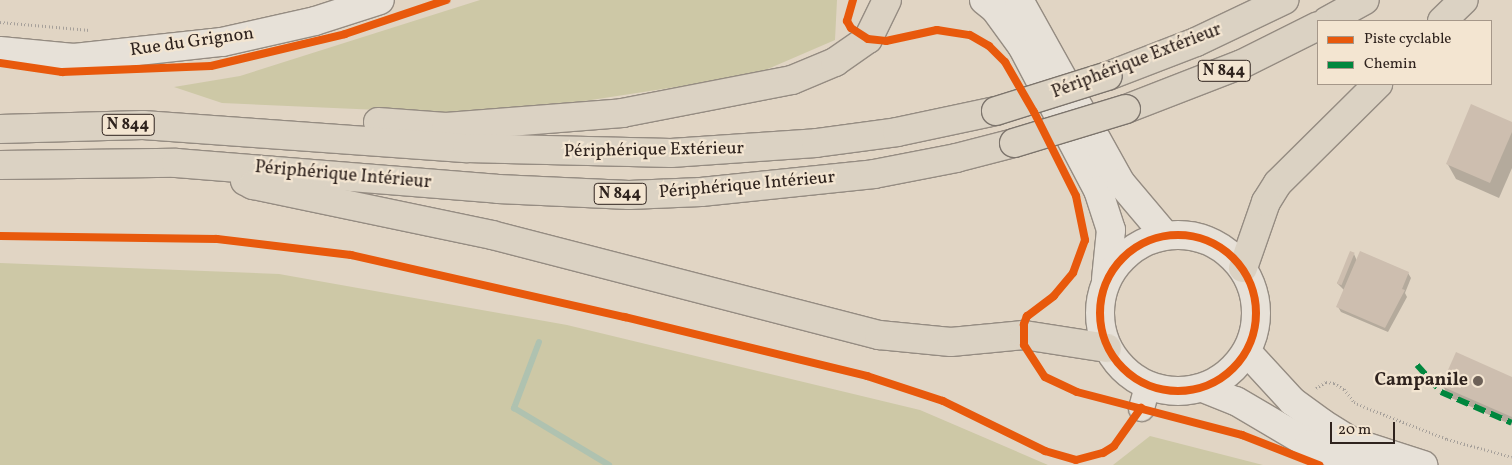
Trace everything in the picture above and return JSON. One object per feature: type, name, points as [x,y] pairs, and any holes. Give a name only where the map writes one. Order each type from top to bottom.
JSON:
[{"type":"highway","points":[[257,131],[292,117],[446,126],[622,114],[730,94],[792,80],[835,62],[868,39],[887,0]]},
{"type":"highway","name":"Périphérique Extérieur","points":[[0,129],[143,125],[257,131],[467,148],[671,153],[816,143],[897,132],[996,111],[1108,76],[1196,42],[1284,0]]},
{"type":"highway","points":[[1329,20],[1365,0]]},
{"type":"highway","points":[[1443,20],[1464,0]]},
{"type":"highway","name":"Périphérique Intérieur","points":[[0,165],[93,161],[222,167],[498,189],[638,194],[710,192],[874,174],[956,158],[1014,143],[1126,110],[1242,64],[1317,26]]},
{"type":"highway","points":[[1242,268],[1266,202],[1278,183],[1377,85]]},
{"type":"highway","points":[[222,167],[253,185],[492,235],[879,335],[951,342],[1024,334],[1107,348]]},
{"type":"main road","name":"Rue du Grignon","points":[[0,51],[74,58],[222,42],[314,21],[380,0]]},
{"type":"main road","points":[[984,0],[995,8],[1022,46],[1098,190],[1111,230],[1106,279],[1100,301],[1100,325],[1107,348],[1144,397],[1165,391],[1203,388],[1236,401],[1309,444],[1364,465]]},
{"type":"main road","points":[[1019,0],[1121,183],[1165,235]]},
{"type":"main road","points":[[1106,279],[1121,258],[1141,243],[1165,235],[1188,235],[1209,241],[1228,252],[1242,268],[1252,288],[1256,310],[1254,332],[1247,352],[1235,368],[1203,388]]},
{"type":"main road","points":[[1247,352],[1292,402],[1352,442],[1422,465]]},
{"type":"path","points":[[0,22],[96,29]]},
{"type":"path","points":[[1292,402],[1313,392],[1319,384],[1334,383],[1344,389],[1354,402],[1367,408],[1438,436],[1512,457]]},
{"type":"shaded area","points":[[480,0],[837,0],[835,40],[754,75],[493,115],[222,103],[174,87],[240,76]]},
{"type":"shaded area","points":[[0,263],[279,274],[567,325],[920,410],[1048,465],[0,465]]},
{"type":"shaded area","points":[[1150,436],[1263,465],[1113,465]]},
{"type":"building","points":[[1471,104],[1512,122],[1512,132],[1490,183],[1446,164]]},
{"type":"building","points":[[1350,251],[1355,253],[1342,285],[1337,283]]},
{"type":"building","name":"Campanile","points":[[1360,251],[1409,272],[1402,289],[1405,290],[1385,328],[1336,307]]},
{"type":"building","name":"Campanile","points":[[1456,352],[1512,377],[1512,417],[1441,386]]},
{"type":"waterway","points":[[539,342],[514,408],[609,465]]},
{"type":"marked path","points":[[1417,365],[1441,392],[1512,423]]},
{"type":"cycle path","points":[[0,63],[62,72],[211,66],[345,34],[446,0]]},
{"type":"cycle path","points":[[853,0],[847,21],[851,28],[868,39],[886,41],[937,30],[970,35],[989,46],[1005,62],[1034,112],[1076,196],[1085,240],[1073,273],[1054,296],[1027,316],[1024,324],[1024,345],[1045,377],[1077,392],[1242,435],[1319,465]]},
{"type":"cycle path","points":[[1170,235],[1186,235],[1201,238],[1215,244],[1228,252],[1239,263],[1253,290],[1256,313],[1255,328],[1247,350],[1239,363],[1228,374],[1201,388],[1186,391],[1170,391],[1155,388],[1141,382],[1128,374],[1117,363],[1103,336],[1100,321],[1100,305],[1103,290],[1109,276],[1117,263],[1128,252],[1155,238],[1170,235]]},
{"type":"cycle path","points":[[0,236],[217,239],[351,255],[625,317],[867,376],[943,401],[1045,451],[1076,460],[1103,453],[1114,446],[1141,408]]},
{"type":"place","name":"Campanile","points":[[1478,381]]}]
